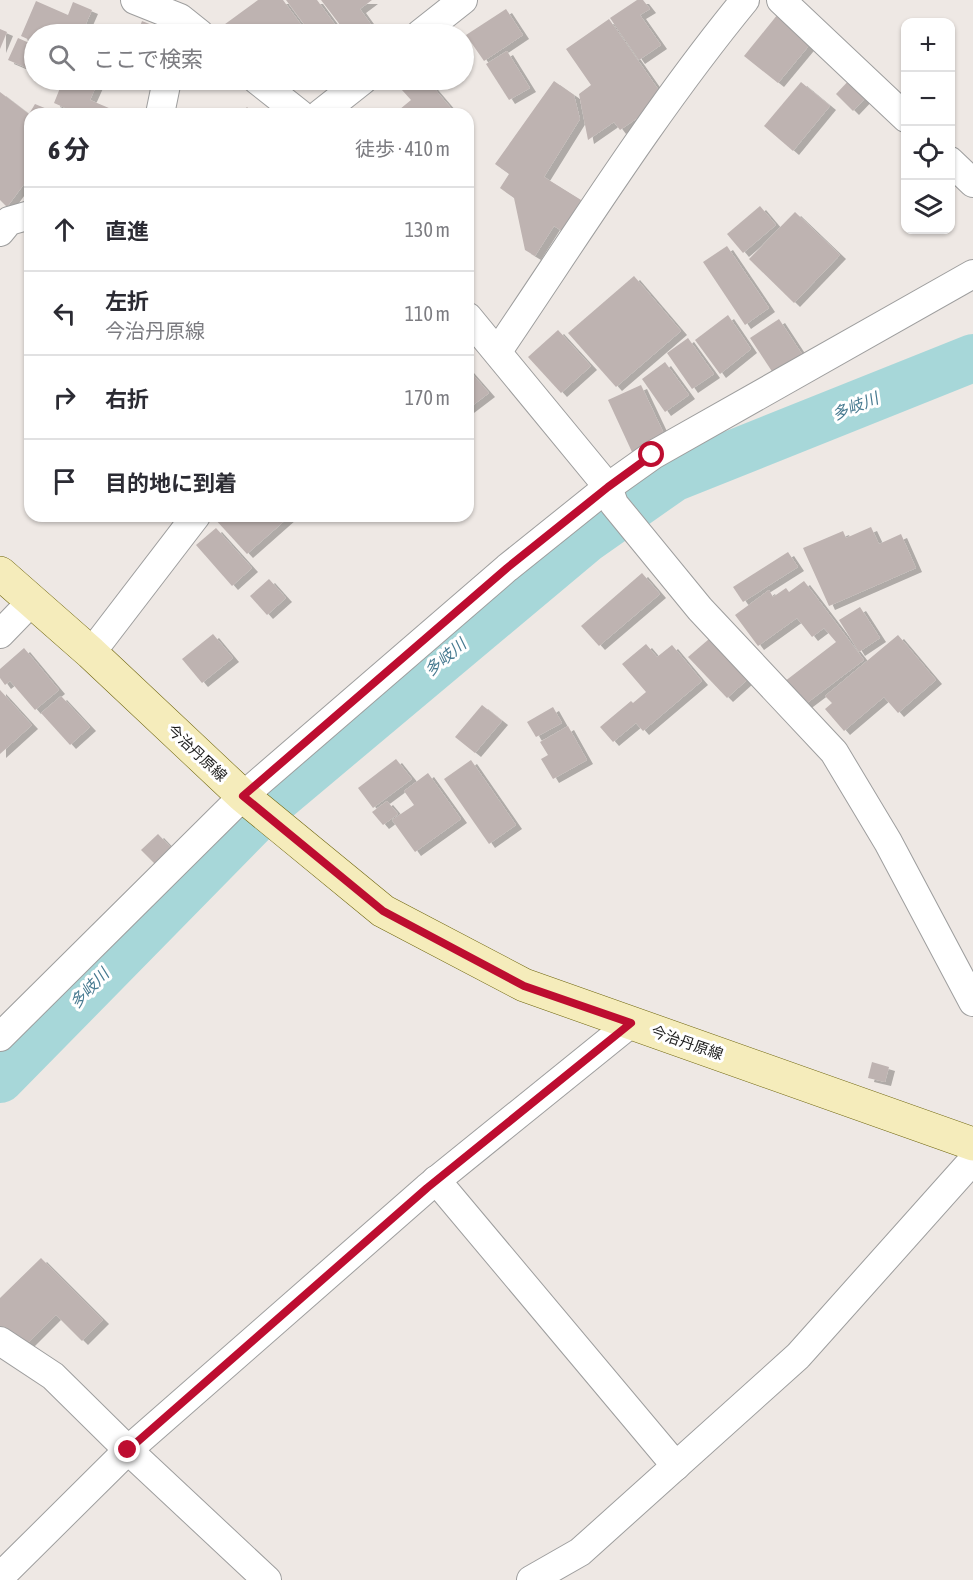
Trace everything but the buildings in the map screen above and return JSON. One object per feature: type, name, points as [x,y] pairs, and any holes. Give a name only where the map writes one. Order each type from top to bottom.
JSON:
[{"type":"main road","name":"今治丹原線","points":[[0,573],[91,653],[243,796],[383,911],[524,986],[973,1144]]},
{"type":"street","points":[[135,0],[177,24]]},
{"type":"street","points":[[433,24],[463,0]]},
{"type":"street","points":[[498,351],[655,118],[744,0]]},
{"type":"street","points":[[782,0],[901,113]]},
{"type":"street","points":[[161,108],[165,90]]},
{"type":"street","points":[[270,90],[292,108]]},
{"type":"street","points":[[328,108],[350,90]]},
{"type":"street","points":[[955,165],[973,183]]},
{"type":"street","points":[[0,232],[9,221],[24,217]]},
{"type":"street","points":[[0,1037],[243,796],[507,568],[608,487],[652,455],[973,274]]},
{"type":"street","points":[[474,324],[608,487],[614,504],[700,609],[834,752],[888,842],[973,1002]]},
{"type":"street","points":[[91,653],[191,522]]},
{"type":"street","points":[[0,634],[32,601]]},
{"type":"street","points":[[0,1577],[128,1450],[436,1180],[631,1023]]},
{"type":"street","points":[[531,1580],[580,1552],[798,1356],[973,1160]]},
{"type":"street","points":[[436,1180],[676,1466]]},
{"type":"street","points":[[0,1341],[52,1376],[267,1580]]},
{"type":"waterway","name":"多岐川","points":[[0,1079],[271,803],[586,539],[673,478],[973,358]]},
{"type":"route","points":[[128,1450],[427,1188],[631,1023],[524,986],[383,911],[243,796],[507,568],[608,487],[652,455]]}]
